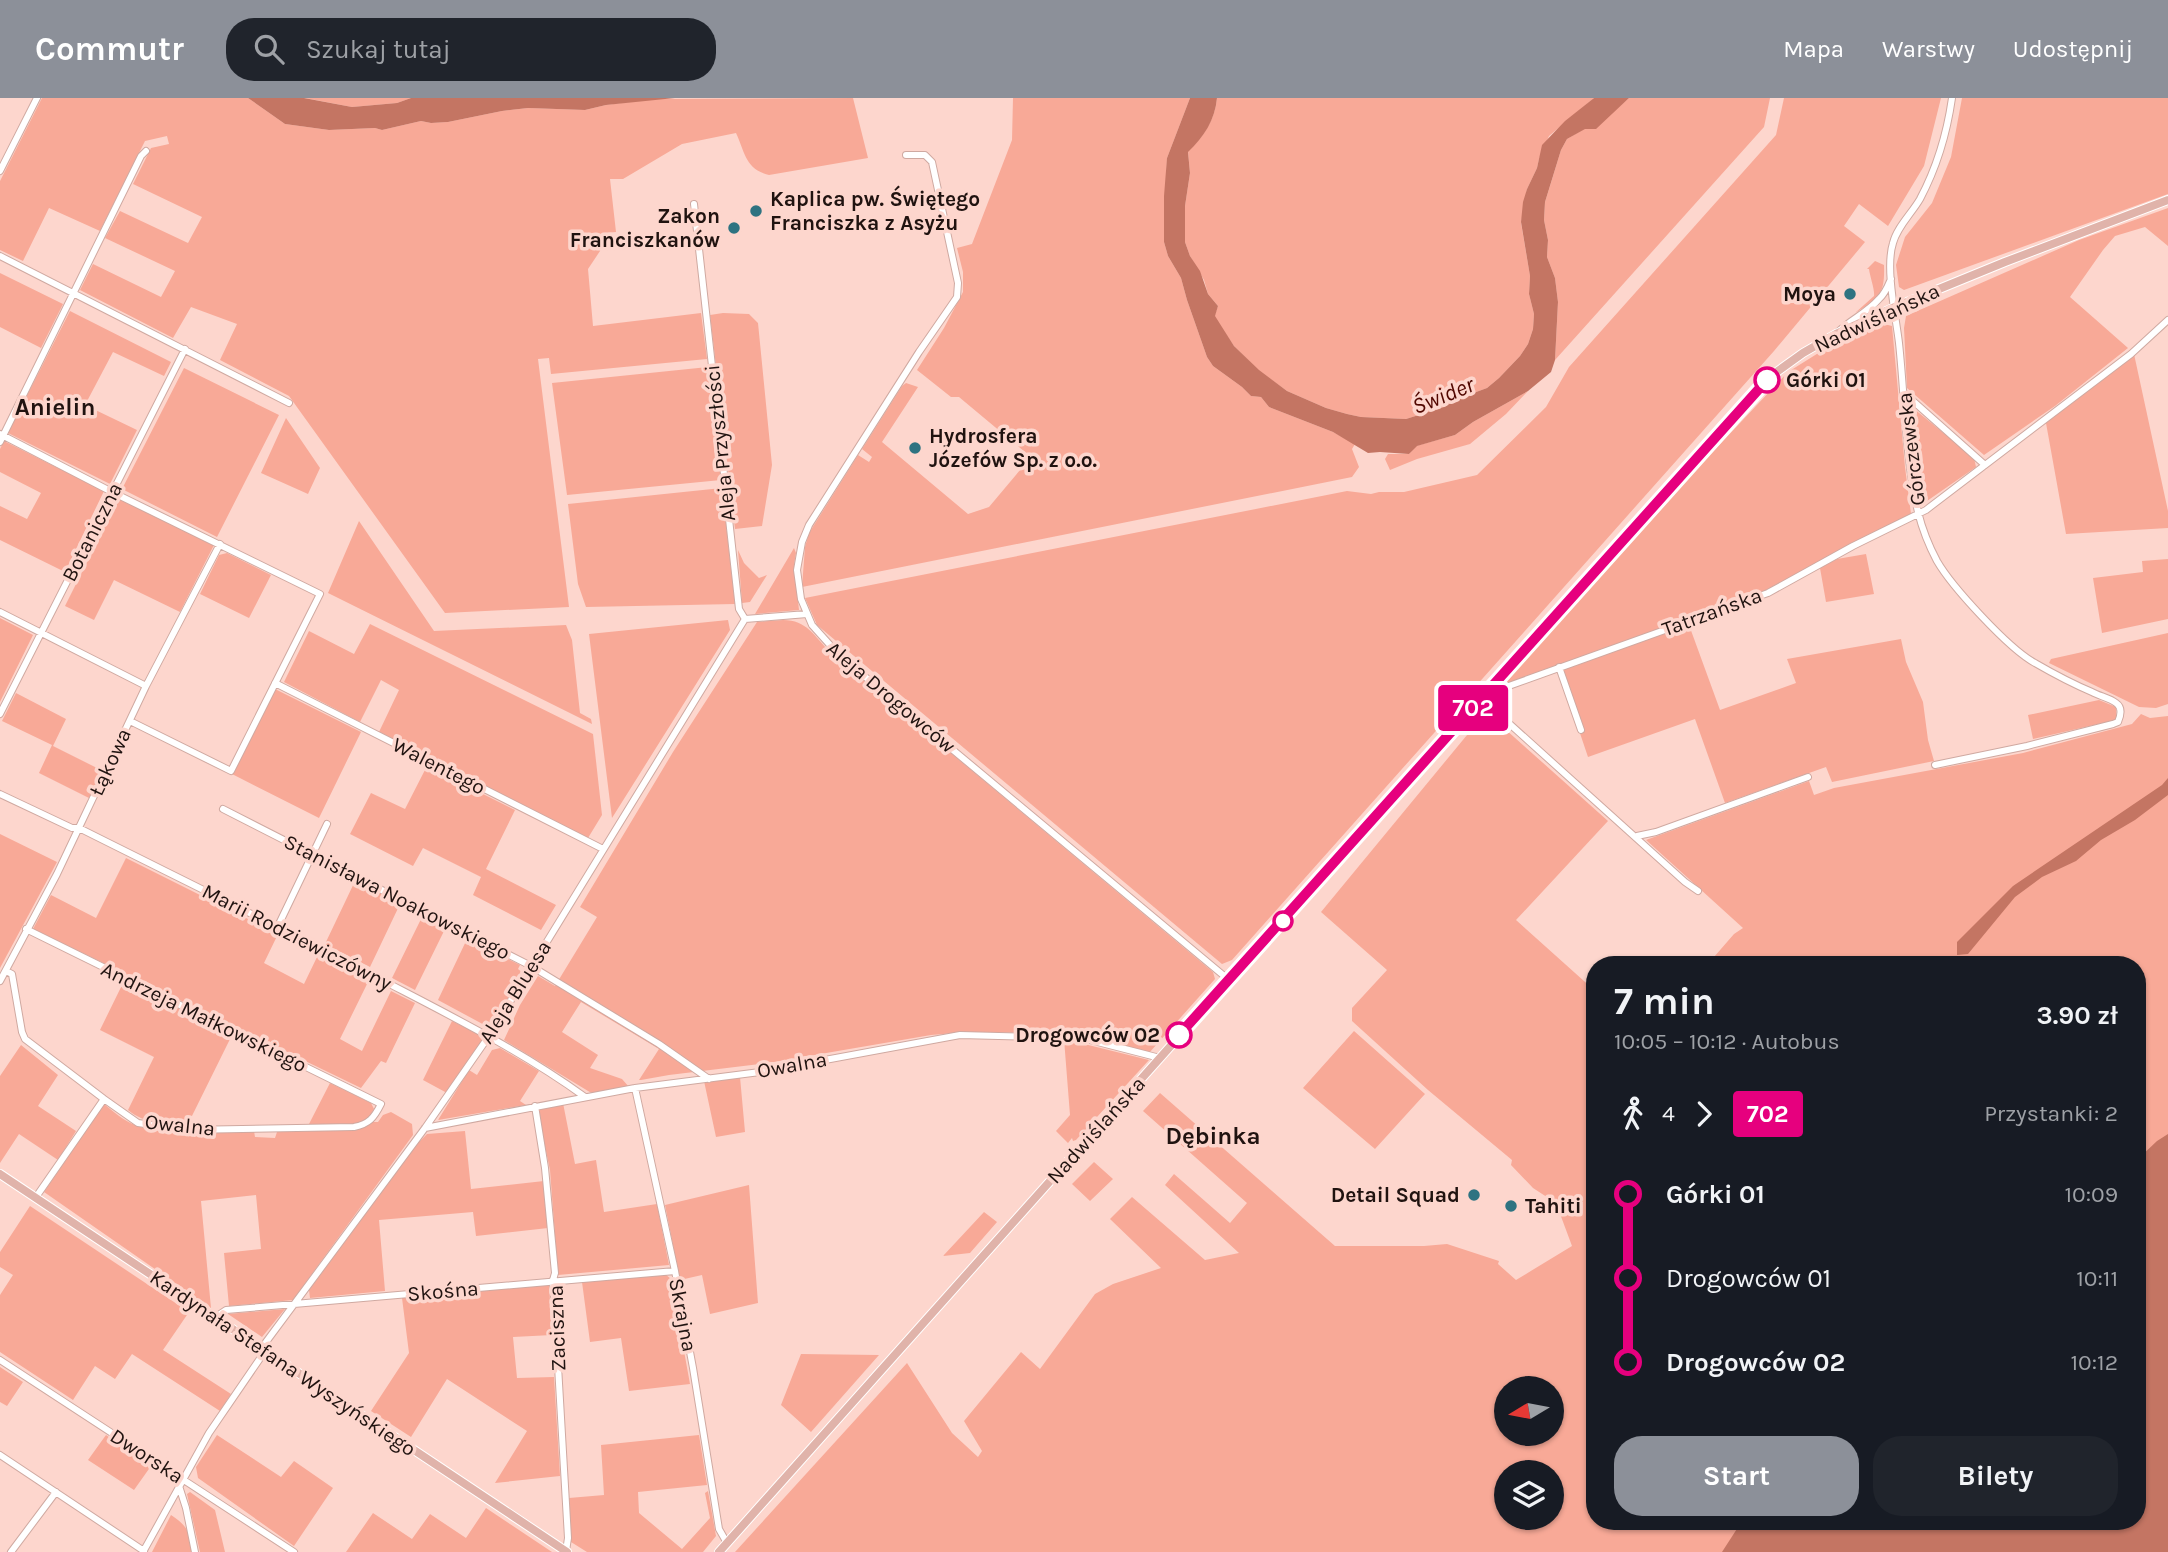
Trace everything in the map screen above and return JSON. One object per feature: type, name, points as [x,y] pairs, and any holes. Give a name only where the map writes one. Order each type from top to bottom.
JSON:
[{"type":"main road","name":"Nadwiślańska","points":[[719,1552],[1767,380],[1803,353],[1836,334],[1895,307],[2168,200]]},
{"type":"main road","name":"Kardynała Stefana Wyszyńskiego","points":[[0,1174],[566,1552]]},
{"type":"street","points":[[0,171],[37,98]]},
{"type":"street","name":"Nadwiślańska","points":[[1895,307],[1891,259],[1894,239],[1919,201],[1931,176],[1941,149],[1952,98]]},
{"type":"street","points":[[130,721],[231,771],[320,594],[1,437],[141,156],[146,151]]},
{"type":"street","name":"Aleja Drogowców","points":[[905,155],[925,155],[932,162],[958,282],[957,297],[809,525],[802,542],[797,570],[801,598],[807,614],[822,638],[839,655],[1229,980]]},
{"type":"street","name":"Aleja Przyszłości","points":[[694,204],[729,533],[739,609],[745,619]]},
{"type":"street","points":[[0,256],[289,403]]},
{"type":"street","points":[[1836,334],[1850,320],[1880,299],[1892,277]]},
{"type":"street","name":"Górczewska","points":[[1895,307],[1918,513],[1930,548],[1942,570],[2009,643],[2035,663],[2119,705],[2121,716],[2118,722],[2113,724],[1934,765]]},
{"type":"street","name":"Tatrzańska","points":[[1499,679],[1506,687],[1768,593],[1918,513],[2130,354],[2168,320]]},
{"type":"street","name":"Botaniczna","points":[[0,715],[185,349]]},
{"type":"street","points":[[1904,393],[1985,465]]},
{"type":"street","name":"Łąkowa","points":[[0,981],[57,874],[146,686],[220,544]]},
{"type":"street","points":[[0,612],[146,686]]},
{"type":"street","points":[[745,619],[807,614]]},
{"type":"street","name":"Aleja Bluesa","points":[[143,1552],[209,1433],[264,1350],[266,1342],[425,1128],[489,1036],[745,619]]},
{"type":"street","points":[[1559,667],[1581,730]]},
{"type":"street","name":"Walentego","points":[[275,684],[603,849]]},
{"type":"street","points":[[1482,699],[1698,891]]},
{"type":"street","points":[[1637,836],[1656,832],[1808,777]]},
{"type":"street","name":"Marii Rodziewiczówny","points":[[0,794],[72,828],[79,828],[278,926],[525,1056],[585,1097]]},
{"type":"street","name":"Stanisława Noakowskiego","points":[[223,809],[531,966],[659,1044],[709,1079]]},
{"type":"street","points":[[278,926],[327,824]]},
{"type":"street","name":"Andrzeja Małkowskiego","points":[[26,929],[381,1104]]},
{"type":"street","name":"Owalna","points":[[6,971],[12,974],[25,1039],[138,1123],[186,1129],[354,1127],[372,1120],[381,1104]]},
{"type":"street","name":"Owalna","points":[[425,1128],[635,1088],[709,1079],[960,1035],[1082,1038],[1160,1058]]},
{"type":"street","name":"Skrajna","points":[[635,1088],[675,1270],[719,1529],[727,1543]]},
{"type":"street","points":[[37,1198],[104,1099]]},
{"type":"street","name":"Zaciszna","points":[[535,1106],[548,1195],[555,1273],[568,1538],[566,1552]]},
{"type":"street","name":"Skośna","points":[[214,1318],[226,1310],[675,1270]]},
{"type":"street","name":"Dworska","points":[[0,1360],[294,1552]]},
{"type":"street","points":[[0,1455],[143,1552]]},
{"type":"street","points":[[178,1486],[186,1508],[195,1552]]},
{"type":"street","points":[[12,1552],[56,1493]]},
{"type":"shaded area","points":[[42,98],[248,98],[285,124],[329,130],[382,130],[421,121],[448,122],[528,108],[585,110],[651,99],[853,98],[868,158],[769,175],[750,164],[736,133],[682,144],[623,179],[610,179],[616,232],[604,233],[600,251],[588,269],[593,326],[701,313],[707,359],[551,374],[549,358],[538,359],[569,607],[445,613],[289,396],[220,360],[237,324],[191,307],[173,338],[80,290],[93,264],[161,297],[175,271],[105,238],[120,211],[188,243],[202,217],[133,184],[151,148],[169,144],[167,136],[145,141],[100,231],[49,208],[23,261],[0,250],[0,181]]},
{"type":"shaded area","points":[[248,98],[304,98],[352,107],[397,103],[411,98],[675,98],[606,105],[585,110],[528,108],[448,122],[421,121],[382,130],[329,130],[285,124]]},
{"type":"shaded area","points":[[305,98],[411,98],[397,103],[352,107]]},
{"type":"shaded area","points":[[1013,98],[1190,98],[1167,158],[1164,242],[1168,256],[1181,278],[1207,357],[1213,366],[1251,396],[1261,397],[1269,407],[1333,432],[1355,444],[1352,449],[1359,467],[1352,477],[802,587],[805,547],[809,533],[858,455],[869,462],[872,457],[862,449],[906,383],[918,387],[882,442],[968,514],[989,507],[1031,457],[959,397],[951,397],[917,370],[963,292],[963,272],[957,248],[972,244],[1012,140]]},
{"type":"shaded area","points":[[1190,98],[1217,98],[1208,128],[1188,152],[1190,173],[1185,206],[1185,242],[1208,294],[1218,306],[1215,316],[1234,346],[1259,370],[1287,391],[1326,408],[1361,417],[1406,419],[1444,407],[1487,388],[1520,356],[1533,329],[1534,314],[1529,294],[1530,276],[1521,222],[1523,202],[1537,168],[1542,145],[1565,121],[1594,98],[1629,98],[1596,129],[1585,129],[1567,139],[1545,202],[1547,257],[1555,278],[1558,302],[1555,360],[1551,372],[1528,391],[1455,435],[1417,446],[1409,454],[1368,453],[1333,432],[1269,407],[1261,397],[1251,396],[1213,366],[1207,357],[1181,278],[1168,256],[1164,242],[1167,158]]},
{"type":"shaded area","points":[[1217,98],[1594,98],[1549,136],[1527,189],[1521,223],[1530,276],[1529,294],[1534,314],[1528,344],[1520,356],[1487,388],[1444,407],[1406,419],[1361,417],[1326,408],[1287,391],[1258,370],[1234,346],[1214,317],[1218,306],[1208,294],[1185,242],[1185,206],[1190,173],[1188,151],[1208,127]]},
{"type":"shaded area","points":[[1629,98],[1770,98],[1764,127],[1555,360],[1558,302],[1555,278],[1547,257],[1545,202],[1567,139],[1614,111]]},
{"type":"shaded area","points":[[1784,98],[1941,98],[1924,166],[1888,226],[1859,204],[1844,226],[1865,242],[1774,351],[1232,960],[1222,964],[817,625],[805,598],[1347,491],[1371,494],[1404,492],[1477,475],[1546,407],[1569,367],[1776,135]]},
{"type":"shaded area","points":[[1962,98],[2168,98],[2168,194],[1904,290],[1899,287],[1896,265],[1905,237],[1932,203],[1951,157]]},
{"type":"shaded area","points":[[2168,208],[2168,246],[2145,227],[2115,236],[2070,297],[2128,348],[2055,406],[1984,455],[1907,388],[1904,328],[1906,316],[2079,240]]},
{"type":"shaded area","points":[[1875,261],[1884,265],[1882,289],[1870,304],[1855,313],[1874,296],[1867,269]]},
{"type":"shaded area","points":[[0,273],[63,304],[41,348],[0,327]]},
{"type":"shaded area","points":[[70,311],[171,362],[164,376],[113,352],[85,405],[137,430],[110,484],[8,433]]},
{"type":"shaded area","points":[[749,314],[758,323],[772,465],[762,526],[735,529],[710,315]]},
{"type":"shaded area","points":[[1880,323],[1892,326],[1911,514],[1764,591],[1509,683],[1506,681],[1624,546],[1788,372],[1836,342]]},
{"type":"shaded area","points":[[2134,354],[2168,511],[2168,528],[2066,534],[2046,423]]},
{"type":"shaded area","points":[[708,367],[721,480],[567,495],[552,383]]},
{"type":"shaded area","points":[[184,368],[279,415],[217,537],[122,489]]},
{"type":"shaded area","points":[[1528,391],[1506,414],[1470,444],[1417,459],[1390,470],[1385,459],[1388,454],[1409,454],[1416,446],[1455,435]]},
{"type":"shaded area","points":[[1913,408],[1974,458],[1976,467],[1927,501],[1917,494],[1908,414]]},
{"type":"shaded area","points":[[286,418],[320,468],[308,494],[261,473]]},
{"type":"shaded area","points":[[4,441],[104,491],[65,572],[0,540],[0,506],[27,519],[41,493],[0,472],[0,449]]},
{"type":"shaded area","points":[[722,488],[735,604],[586,607],[578,584],[568,504]]},
{"type":"shaded area","points":[[119,498],[214,545],[180,612],[114,580],[94,620],[65,606]]},
{"type":"shaded area","points":[[359,521],[434,631],[566,625],[572,640],[580,713],[591,719],[592,724],[328,593]]},
{"type":"shaded area","points":[[794,548],[799,610],[755,614]]},
{"type":"shaded area","points":[[738,550],[744,563],[759,578],[767,575],[750,602],[742,603]]},
{"type":"shaded area","points":[[227,553],[271,575],[249,618],[200,594],[219,555]]},
{"type":"shaded area","points":[[1866,554],[1874,594],[1826,602],[1820,568],[1837,559]]},
{"type":"shaded area","points":[[2168,559],[2168,619],[2102,633],[2093,578],[2143,572],[2142,561]]},
{"type":"shaded area","points":[[0,618],[33,635],[0,702]]},
{"type":"shaded area","points":[[728,620],[730,630],[612,818],[589,634]]},
{"type":"shaded area","points":[[783,620],[798,623],[810,630],[830,652],[1213,972],[1215,979],[1149,1053],[1075,1033],[967,1032],[931,1035],[768,1063],[639,1080],[659,1049],[581,1002],[562,1032],[598,1055],[590,1068],[622,1079],[629,1087],[593,1094],[504,1040],[520,1005],[538,976],[555,986],[597,917],[580,907],[673,752],[757,622]]},
{"type":"shaded area","points":[[370,624],[593,734],[602,815],[588,838],[379,732],[399,690],[381,680],[360,722],[284,682],[309,631],[354,654]]},
{"type":"shaded area","points":[[1689,625],[1720,710],[1796,683],[1787,659],[1901,639],[1906,662],[1923,702],[1934,761],[1832,782],[1826,767],[1725,803],[1695,719],[1588,757],[1559,671]]},
{"type":"shaded area","points":[[2168,633],[2168,704],[2156,708],[2139,707],[2049,663],[2051,659]]},
{"type":"shaded area","points":[[275,689],[361,732],[319,818],[232,774]]},
{"type":"shaded area","points":[[16,693],[66,719],[53,746],[103,771],[89,798],[39,773],[52,745],[2,721]]},
{"type":"shaded area","points":[[2099,700],[2116,707],[2116,720],[2033,739],[2028,715]]},
{"type":"shaded area","points":[[1486,712],[1608,821],[1516,920],[1586,983],[1586,1530],[2146,1530],[2146,956],[1715,956],[1743,928],[1646,840],[1809,781],[1814,795],[1834,788],[2023,753],[2132,724],[2141,714],[2150,718],[2168,716],[2168,1552],[735,1552],[907,1363],[952,1433],[978,1457],[982,1451],[964,1421],[1021,1352],[1040,1369],[1095,1294],[1113,1284],[1161,1268],[1110,1219],[1132,1197],[1205,1260],[1239,1253],[1165,1185],[1174,1174],[1230,1223],[1247,1203],[1143,1111],[1160,1093],[1335,1246],[1447,1244],[1499,1261],[1498,1264],[1516,1280],[1572,1246],[1556,1203],[1533,1188],[1511,1165],[1512,1160],[1428,1090],[1352,1021],[1352,1008],[1387,970],[1321,912]]},
{"type":"shaded area","points":[[427,766],[515,810],[486,869],[556,905],[541,930],[473,895],[481,877],[423,848],[413,866],[350,834],[371,793],[405,809]]},
{"type":"shaded area","points":[[2168,778],[2168,795],[2135,820],[2101,840],[2076,861],[2042,877],[2015,897],[1968,954],[1957,955],[1957,942],[2013,886],[2162,785]]},
{"type":"shaded area","points":[[0,834],[57,862],[0,968]]},
{"type":"shaded area","points":[[126,858],[278,934],[264,963],[304,984],[318,955],[369,980],[340,1039],[362,1051],[391,991],[415,1003],[386,1063],[381,1061],[361,1088],[33,929],[51,895],[96,918]]},
{"type":"shaded area","points":[[356,879],[401,902],[370,967],[325,944]]},
{"type":"shaded area","points":[[422,917],[445,929],[415,990],[392,978]]},
{"type":"shaded area","points":[[467,939],[520,965],[518,969],[523,973],[490,1028],[438,1000]]},
{"type":"shaded area","points":[[124,981],[232,1035],[187,1126],[149,1121],[128,1110],[154,1057],[100,1030]]},
{"type":"shaded area","points":[[452,1021],[485,1037],[447,1093],[423,1080]]},
{"type":"shaded area","points":[[1354,1031],[1425,1094],[1375,1149],[1303,1088]]},
{"type":"shaded area","points":[[1064,1039],[1149,1060],[1076,1140],[1073,1141],[1072,1138],[1068,1143],[1056,1131],[1070,1115]]},
{"type":"shaded area","points":[[21,1045],[58,1075],[38,1106],[76,1131],[58,1160],[19,1134],[0,1163],[0,1076]]},
{"type":"shaded area","points":[[500,1048],[539,1071],[520,1101],[526,1105],[438,1120],[469,1070],[477,1075],[492,1050]]},
{"type":"shaded area","points":[[740,1077],[745,1132],[716,1137],[704,1081]]},
{"type":"shaded area","points":[[330,1083],[371,1103],[374,1109],[364,1125],[309,1124]]},
{"type":"shaded area","points":[[563,1103],[575,1164],[596,1160],[604,1212],[657,1204],[669,1265],[558,1275],[550,1170],[537,1109]]},
{"type":"shaded area","points":[[104,1104],[131,1123],[161,1131],[254,1131],[255,1137],[275,1138],[277,1132],[358,1130],[371,1122],[378,1122],[383,1115],[391,1112],[412,1124],[413,1135],[293,1300],[229,1306],[224,1253],[261,1249],[256,1195],[201,1201],[211,1308],[44,1192]]},
{"type":"shaded area","points":[[465,1131],[471,1189],[544,1181],[548,1228],[476,1236],[473,1212],[379,1220],[385,1291],[310,1298],[309,1290],[418,1143],[427,1134]]},
{"type":"shaded area","points":[[2168,1134],[2168,1552],[1722,1552],[1736,1530],[2146,1530],[2146,1151]]},
{"type":"shaded area","points":[[1094,1162],[1113,1179],[1090,1201],[1072,1184]]},
{"type":"shaded area","points":[[749,1185],[758,1303],[710,1314],[702,1275],[680,1280],[665,1205]]},
{"type":"shaded area","points":[[30,1206],[189,1312],[163,1350],[231,1394],[220,1411],[132,1354],[115,1379],[95,1366],[73,1400],[0,1352],[0,1295],[13,1275],[0,1267],[0,1252]]},
{"type":"shaded area","points":[[984,1212],[997,1222],[970,1253],[943,1256]]},
{"type":"shaded area","points":[[665,1274],[671,1279],[690,1384],[629,1391],[621,1338],[590,1342],[582,1282]]},
{"type":"shaded area","points":[[549,1284],[552,1335],[513,1337],[517,1378],[554,1377],[560,1476],[495,1483],[527,1431],[447,1379],[411,1437],[371,1411],[409,1353],[402,1298]]},
{"type":"shaded area","points":[[285,1309],[262,1337],[228,1314]]},
{"type":"shaded area","points":[[801,1354],[879,1355],[811,1432],[781,1405]]},
{"type":"shaded area","points":[[0,1367],[23,1382],[7,1406],[0,1402]]},
{"type":"shaded area","points":[[106,1435],[151,1466],[134,1490],[88,1460]]},
{"type":"shaded area","points":[[217,1435],[281,1477],[294,1461],[333,1488],[294,1546],[198,1478],[196,1467]]},
{"type":"shaded area","points":[[699,1435],[707,1485],[638,1492],[639,1513],[682,1549],[710,1518],[705,1493],[708,1491],[716,1536],[703,1552],[587,1552],[571,1542],[569,1498],[604,1495],[601,1445]]},
{"type":"shaded area","points":[[190,1492],[215,1510],[225,1552],[200,1552],[187,1494]]},
{"type":"shaded area","points":[[486,1508],[552,1552],[346,1552],[373,1513],[412,1539],[430,1514],[466,1538]]},
{"type":"shaded area","points":[[171,1515],[187,1531],[193,1552],[152,1552]]},
{"type":"bus line","name":"702","points":[[1179,1035],[1767,380]]},
{"type":"place","name":"Kaplica pw. Świętego Franciszka z Asyżu","points":[[756,211]]},
{"type":"place","name":"Zakon Franciszkanów","points":[[734,228]]},
{"type":"place","name":"Moya","points":[[1850,294]]},
{"type":"place","name":"Górki 01","points":[[1767,380]]},
{"type":"place","name":"Hydrosfera Józefów Sp. z o.o.","points":[[915,448]]},
{"type":"place","name":"Drogowców 02","points":[[1179,1035]]},
{"type":"place","name":"Detail Squad","points":[[1474,1195]]},
{"type":"place","name":"Tahiti","points":[[1511,1206]]},
{"type":"district","name":"Anielin","points":[[55,407]]},
{"type":"district","name":"Dębinka","points":[[1213,1136]]},
{"type":"water label","name":"Świder","points":[[1443,395]]}]
